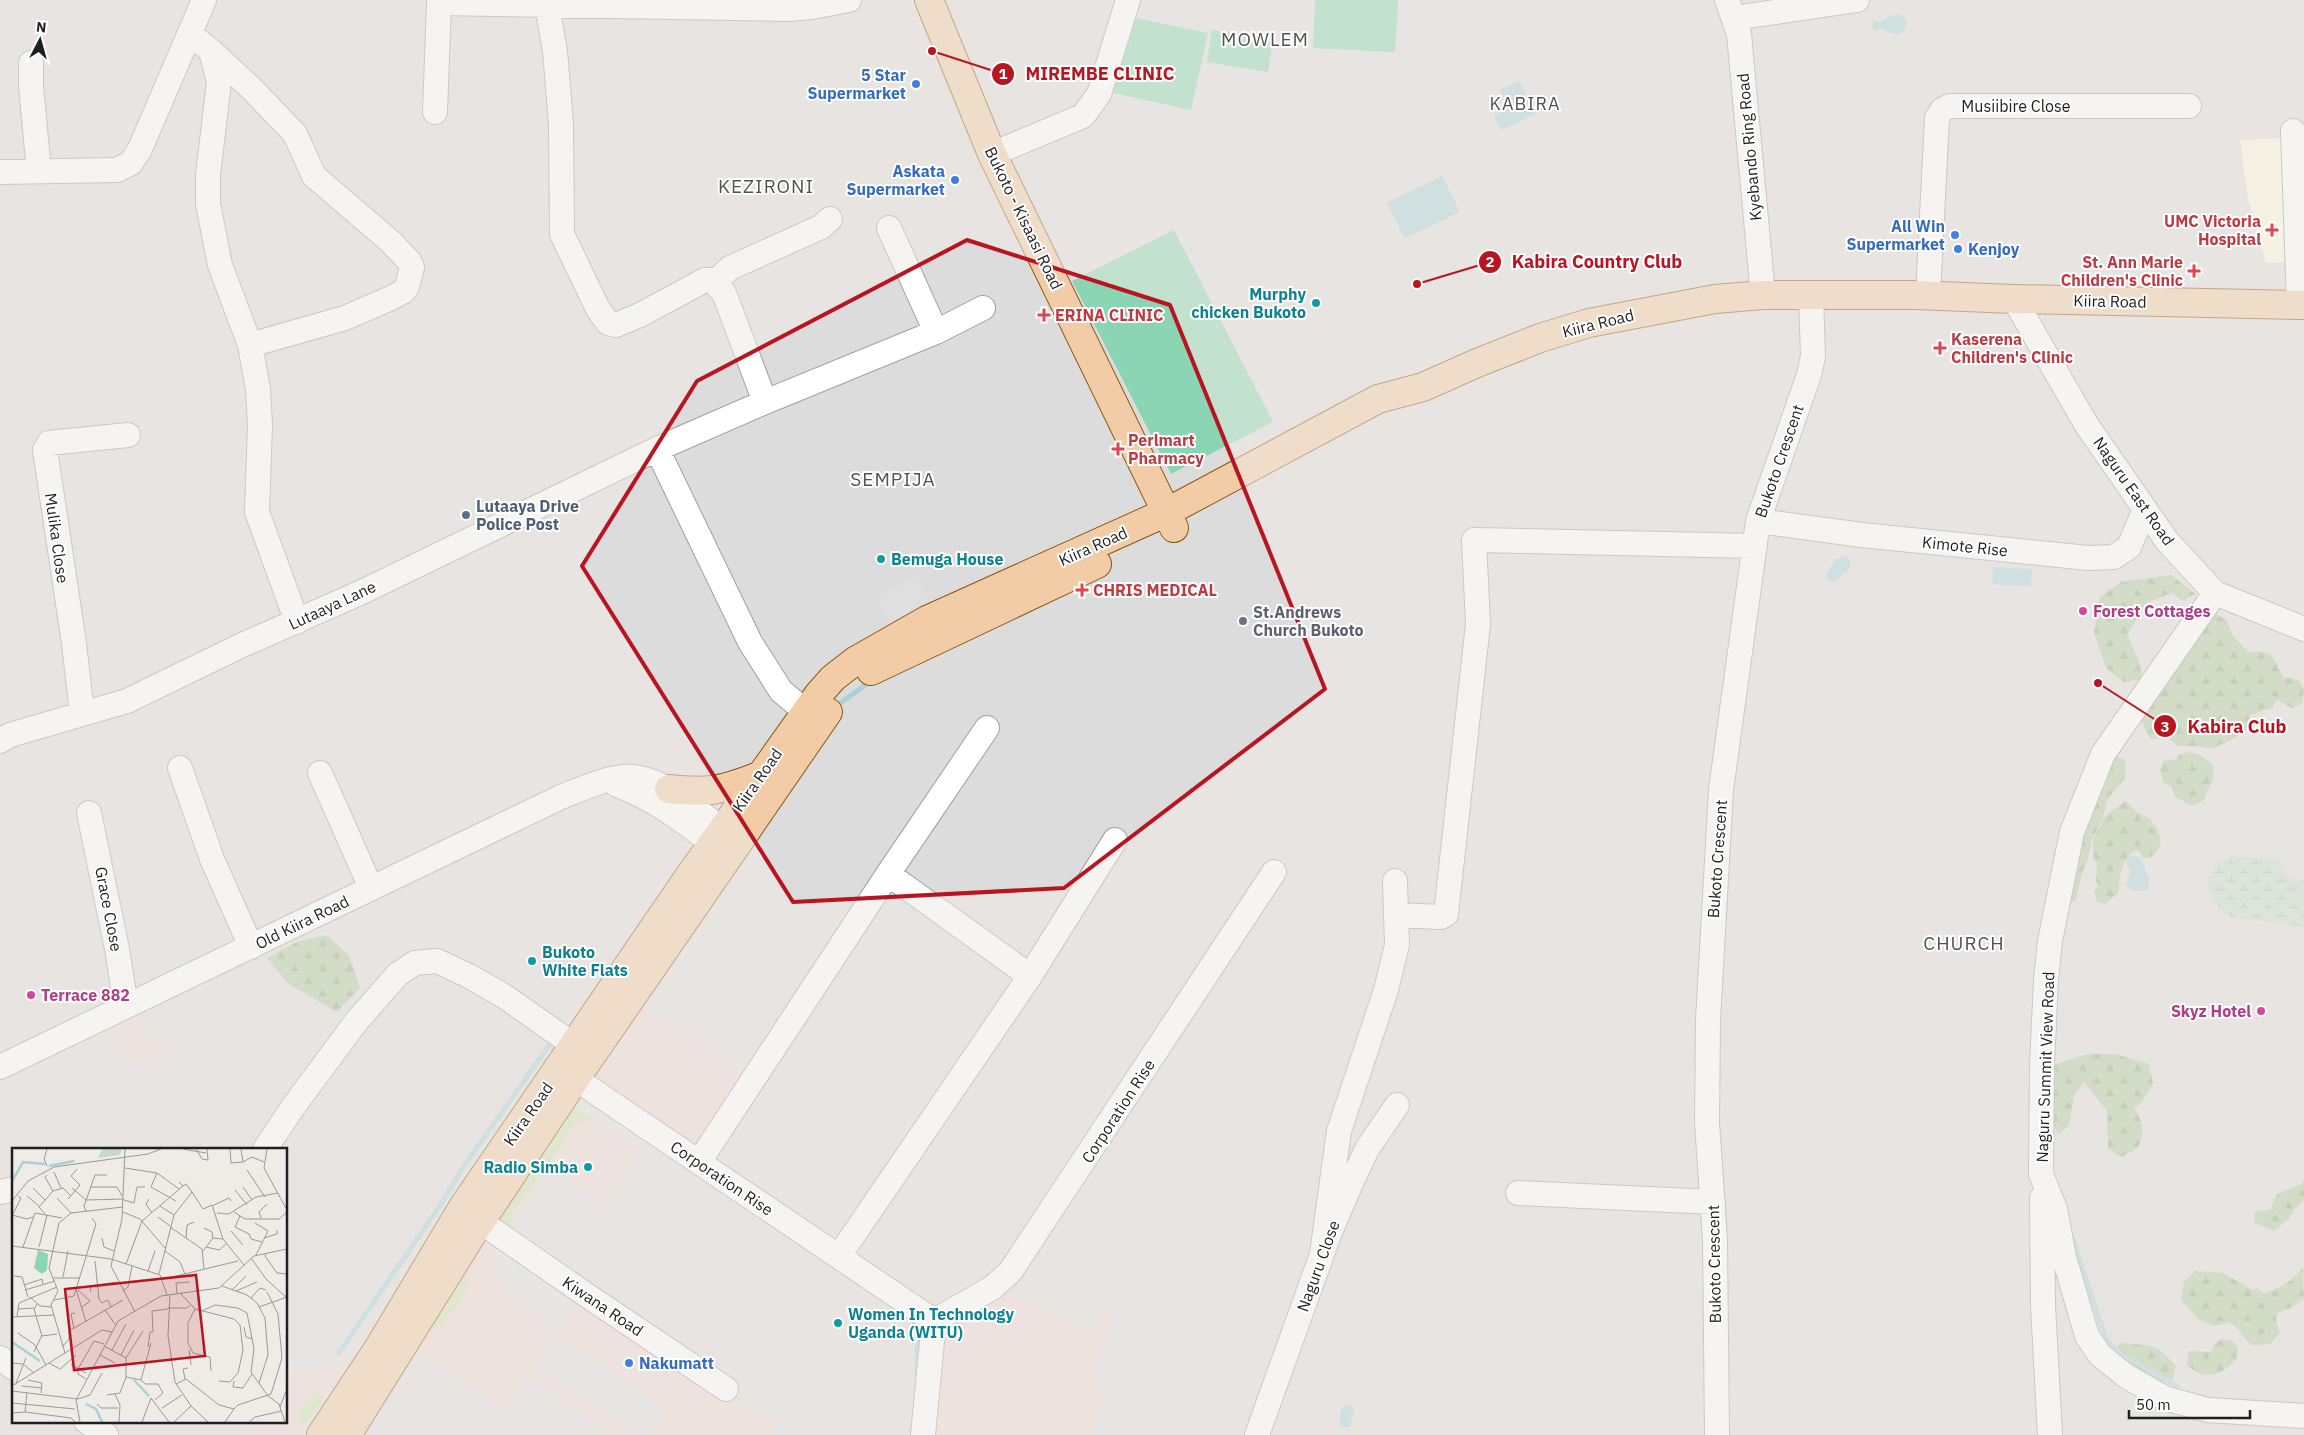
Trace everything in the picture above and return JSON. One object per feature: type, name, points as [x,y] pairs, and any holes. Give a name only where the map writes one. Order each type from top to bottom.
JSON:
[{"type":"main road","name":"Bukoto - Kisaasi Road","points":[[929,0],[992,154],[1170,520]]},
{"type":"main road","name":"Kiira Road","points":[[347,1435],[481,1222],[568,1073],[575,1046],[726,844],[845,690],[863,674],[1170,520],[1297,444],[1378,399],[1423,387],[1477,362],[1540,338],[1589,323],[1706,300],[1773,295],[1922,295],[2014,299],[2301,305]]},
{"type":"main road","name":"Kiira Road","points":[[322,1435],[378,1349],[463,1207],[568,1073],[726,844],[759,776],[833,678],[855,661],[927,620],[1170,520]]},
{"type":"main road","points":[[669,790],[700,792],[721,790],[759,776]]},
{"type":"street","points":[[0,172],[117,170],[131,162],[140,149],[204,0]]},
{"type":"street","points":[[435,112],[439,3],[546,3],[788,9],[831,5],[849,0]]},
{"type":"street","points":[[992,154],[1083,116],[1099,94],[1128,0]]},
{"type":"street","points":[[1730,9],[1858,0]]},
{"type":"street","points":[[546,3],[554,51],[561,124],[562,234],[598,309],[608,323],[616,325],[640,315],[705,280],[715,282],[724,293],[765,402]]},
{"type":"street","name":"Kyebando Ring Road","points":[[1730,9],[1739,34],[1773,295]]},
{"type":"street","points":[[190,34],[252,89],[295,134],[314,176],[391,242],[409,261],[412,267],[407,287],[404,291],[391,298],[346,318],[250,345]]},
{"type":"street","points":[[211,51],[219,88],[208,175],[208,204],[220,265],[250,345],[258,389],[257,512],[297,622]]},
{"type":"street","points":[[31,63],[31,86],[40,171]]},
{"type":"street","name":"Musiibire Close","points":[[1922,295],[1937,118],[1945,108],[1950,106],[2189,106]]},
{"type":"street","points":[[2293,131],[2301,305]]},
{"type":"street","points":[[715,282],[730,268],[821,227],[830,219]]},
{"type":"street","points":[[889,228],[936,332]]},
{"type":"street","name":"Bukoto Crescent","points":[[1717,1435],[1715,1240],[1707,1122],[1708,1029],[1721,790],[1758,520],[1808,375],[1813,350],[1811,295]]},
{"type":"street","name":"Naguru East Road","points":[[2014,299],[2086,424],[2167,541],[2215,593],[2304,629]]},
{"type":"street","name":"Lutaaya Lane","points":[[0,741],[10,735],[127,701],[240,646],[297,622],[657,449],[765,402],[936,332],[983,308]]},
{"type":"street","name":"Mulika Close","points":[[82,714],[74,643],[44,450],[49,443],[128,435]]},
{"type":"street","points":[[657,449],[750,642],[781,691],[806,712]]},
{"type":"street","name":"Kimote Rise","points":[[1758,520],[1862,535],[2088,558],[2114,557],[2129,547],[2145,509]]},
{"type":"street","points":[[1397,915],[1442,917],[1446,914],[1478,624],[1474,540],[1755,546]]},
{"type":"street","name":"Naguru Summit View Road","points":[[2215,593],[2103,754],[2072,832],[2050,941],[2046,980],[2042,1065],[2041,1174],[2054,1208],[2064,1257],[2085,1329],[2100,1355],[2126,1376],[2164,1398],[2208,1410],[2304,1416]]},
{"type":"street","points":[[699,1162],[888,874],[987,728]]},
{"type":"street","points":[[180,768],[212,859],[251,947]]},
{"type":"street","points":[[320,773],[371,888]]},
{"type":"street","name":"Old Kiira Road","points":[[0,1067],[562,797],[606,781],[624,777],[636,777],[669,790],[726,844]]},
{"type":"street","points":[[606,781],[638,792],[726,844]]},
{"type":"street","name":"Grace Close","points":[[89,812],[117,949],[126,1006]]},
{"type":"street","points":[[840,1256],[1030,976],[1115,840]]},
{"type":"street","name":"Corporation Rise","points":[[568,1073],[934,1321],[992,1288],[1010,1272],[1274,872]]},
{"type":"street","points":[[888,874],[1030,976]]},
{"type":"street","points":[[1322,1254],[1339,1131],[1386,990],[1397,945],[1395,881]]},
{"type":"street","points":[[265,1148],[356,1022],[398,974],[415,963],[438,961],[469,976],[504,996],[575,1046]]},
{"type":"street","name":"Naguru Close","points":[[1256,1435],[1322,1254],[1352,1180],[1367,1149],[1397,1105]]},
{"type":"street","points":[[2041,1174],[2043,1306],[2050,1435]]},
{"type":"street","points":[[1518,1193],[1713,1202]]},
{"type":"street","name":"Kiwana Road","points":[[481,1222],[726,1389]]},
{"type":"street","points":[[923,1435],[934,1321]]},
{"type":"street","points":[[0,1358],[12,1367]]},
{"type":"street","points":[[70,1435],[77,1422]]},
{"type":"street","points":[[87,1422],[106,1435]]},
{"type":"highlighted area","points":[[967,240],[1170,305],[1325,689],[1064,888],[793,902],[582,566],[697,381]]},
{"type":"shaded area","points":[[0,0],[2304,0],[2304,1435],[0,1435]]},
{"type":"shaded area","name":"UMC Victoria Hospital","points":[[2286,138],[2287,262],[2266,263],[2248,199],[2240,140]]},
{"type":"shaded area","points":[[916,576],[930,602],[890,623],[876,597]]},
{"type":"shaded area","points":[[629,997],[745,1072],[697,1145],[580,1071]]},
{"type":"shaded area","points":[[129,1015],[133,1026],[164,1048],[148,1069],[113,1044],[105,1029]]},
{"type":"shaded area","points":[[579,1093],[649,1138],[640,1149],[571,1105]]},
{"type":"shaded area","points":[[592,1119],[640,1149],[603,1203],[549,1165],[574,1125]]},
{"type":"shaded area","points":[[463,1234],[496,1238],[697,1382],[777,1423],[768,1435],[613,1435],[526,1376],[503,1409],[418,1351],[388,1359]]},
{"type":"shaded area","points":[[496,1238],[581,1298],[560,1329],[502,1287],[495,1265]]},
{"type":"shaded area","points":[[1008,1291],[1097,1333],[1105,1310],[1115,1312],[1093,1371],[1103,1397],[1090,1435],[932,1435],[937,1334],[973,1302]]},
{"type":"shaded area","points":[[555,1333],[667,1410],[649,1435],[636,1435],[534,1364]]},
{"type":"shaded area","points":[[339,1353],[351,1359],[298,1435],[264,1435],[245,1422],[288,1422],[289,1361]]},
{"type":"shaded area","points":[[339,1353],[341,1367],[288,1373],[289,1361]]},
{"type":"green space","points":[[1315,0],[1398,0],[1395,52],[1313,48]]},
{"type":"green space","points":[[1126,16],[1208,33],[1191,110],[1110,92]]},
{"type":"green space","points":[[1212,30],[1273,40],[1268,72],[1207,62]]},
{"type":"green space","points":[[1174,230],[1273,422],[1171,474],[1072,281]]},
{"type":"green space","points":[[2171,575],[2195,594],[2182,601],[2172,593],[2147,603],[2127,634],[2141,666],[2141,679],[2124,682],[2106,668],[2094,633],[2100,597],[2121,582]]},
{"type":"green space","points":[[2214,614],[2226,619],[2233,636],[2248,652],[2267,653],[2274,659],[2283,677],[2299,680],[2304,689],[2302,704],[2292,708],[2277,700],[2272,708],[2250,715],[2246,730],[2212,749],[2197,746],[2178,746],[2167,737],[2150,739],[2139,717]]},
{"type":"green space","points":[[2188,752],[2200,755],[2214,766],[2212,781],[2204,800],[2193,806],[2175,797],[2172,787],[2163,782],[2160,769],[2165,759],[2176,760],[2179,755]]},
{"type":"green space","points":[[2115,755],[2125,760],[2125,778],[2107,800],[2103,817],[2092,840],[2076,900],[2068,905],[2050,900],[2048,886],[2071,799],[2077,785],[2086,774]]},
{"type":"green space","points":[[2126,801],[2136,812],[2149,818],[2157,828],[2161,841],[2158,850],[2151,857],[2143,858],[2140,852],[2135,850],[2130,855],[2123,865],[2118,893],[2105,904],[2097,902],[2094,892],[2098,885],[2096,881],[2097,865],[2093,856],[2093,840],[2104,817]]},
{"type":"green space","points":[[2232,856],[2265,859],[2275,856],[2289,877],[2304,880],[2304,927],[2230,917],[2222,911],[2206,889],[2216,863]]},
{"type":"green space","points":[[326,935],[349,955],[360,988],[337,1012],[289,984],[267,958],[297,942]]},
{"type":"green space","points":[[2088,1054],[2115,1054],[2149,1064],[2153,1084],[2142,1102],[2134,1108],[2142,1127],[2142,1137],[2138,1148],[2121,1157],[2108,1149],[2107,1111],[2084,1082],[2074,1096],[2069,1125],[2058,1135],[2047,1107],[2054,1065]]},
{"type":"green space","points":[[571,1105],[592,1119],[574,1125],[549,1165],[511,1215],[515,1233],[488,1215]]},
{"type":"green space","points":[[2304,1180],[2304,1200],[2295,1208],[2289,1219],[2274,1231],[2255,1223],[2254,1214],[2258,1211],[2270,1210],[2277,1194],[2301,1184]]},
{"type":"green space","points":[[467,1267],[466,1295],[441,1327],[420,1332]]},
{"type":"green space","points":[[2303,1268],[2304,1299],[2290,1308],[2277,1313],[2276,1320],[2280,1333],[2270,1344],[2252,1345],[2229,1322],[2215,1326],[2198,1319],[2181,1299],[2184,1281],[2196,1271],[2223,1273],[2253,1290],[2257,1288],[2265,1294],[2286,1284]]},
{"type":"green space","points":[[2221,1339],[2233,1341],[2237,1347],[2238,1354],[2236,1359],[2226,1369],[2212,1375],[2205,1375],[2187,1365],[2189,1351],[2211,1352],[2215,1344]]},
{"type":"green space","points":[[2121,1343],[2146,1345],[2157,1349],[2176,1366],[2173,1378],[2156,1385],[2118,1362],[2115,1349]]},
{"type":"green space","points":[[314,1392],[324,1397],[303,1427],[297,1416]]},
{"type":"water","points":[[1900,14],[1907,21],[1905,30],[1898,34],[1881,29],[1876,31],[1871,29],[1874,21],[1881,22],[1889,16]]},
{"type":"water","points":[[1519,81],[1535,114],[1501,130],[1494,116],[1509,108],[1500,90]]},
{"type":"water","points":[[1442,176],[1460,212],[1405,238],[1387,203]]},
{"type":"water","points":[[1847,556],[1851,563],[1848,571],[1833,582],[1826,578],[1833,563],[1839,558]]},
{"type":"water","points":[[1993,567],[2032,569],[2031,586],[1992,584]]},
{"type":"water","points":[[2134,855],[2140,858],[2149,879],[2148,890],[2133,891],[2126,885],[2131,870],[2126,864],[2128,858]]},
{"type":"water","points":[[1349,1405],[1355,1408],[1350,1427],[1341,1427],[1341,1411],[1344,1406]]},
{"type":"waterway","points":[[835,707],[872,680]]},
{"type":"waterway","points":[[339,1353],[441,1204],[464,1166],[553,1040]]},
{"type":"waterway","points":[[2071,1234],[2106,1339],[2119,1353],[2177,1386]]},
{"type":"waterway","points":[[917,1375],[918,1332]]},
{"type":"place","name":"MIREMBE CLINIC","points":[[932,51]]},
{"type":"place","name":"5 Star Supermarket","points":[[916,84]]},
{"type":"place","name":"Askata Supermarket","points":[[955,180]]},
{"type":"place","name":"UMC Victoria Hospital","points":[[2272,230]]},
{"type":"place","name":"All Win Supermarket","points":[[1955,235]]},
{"type":"place","name":"Kenjoy","points":[[1958,249]]},
{"type":"place","name":"St. Ann Marie Children's Clinic","points":[[2194,271]]},
{"type":"place","name":"Kabira Country Club","points":[[1417,284]]},
{"type":"place","name":"Murphy chicken Bukoto","points":[[1316,303]]},
{"type":"place","name":"ERINA CLINIC","points":[[1044,315]]},
{"type":"place","name":"Kaserena Children's Clinic","points":[[1940,348]]},
{"type":"place","name":"Perlmart Pharmacy","points":[[1118,449]]},
{"type":"place","name":"Lutaaya Drive Police Post","points":[[466,515]]},
{"type":"place","name":"Bemuga House","points":[[881,559]]},
{"type":"place","name":"CHRIS MEDICAL","points":[[1082,590]]},
{"type":"place","name":"Forest Cottages","points":[[2083,611]]},
{"type":"place","name":"St.Andrews Church Bukoto","points":[[1243,621]]},
{"type":"place","name":"Kabira Club","points":[[2098,683]]},
{"type":"place","name":"Bukoto White Flats","points":[[532,961]]},
{"type":"place","name":"Terrace 882","points":[[31,995]]},
{"type":"place","name":"Skyz Hotel","points":[[2261,1011]]},
{"type":"place","name":"Radio Simba","points":[[588,1167]]},
{"type":"place","name":"Women In Technology Uganda (WITU)","points":[[838,1323]]},
{"type":"place","name":"Nakumatt","points":[[629,1363]]},
{"type":"district","name":"MOWLEM","points":[[1265,39]]},
{"type":"district","name":"KABIRA","points":[[1525,103]]},
{"type":"district","name":"KEZIRONI","points":[[766,186]]},
{"type":"district","name":"SEMPIJA","points":[[893,479]]},
{"type":"district","name":"CHURCH","points":[[1964,943]]}]
